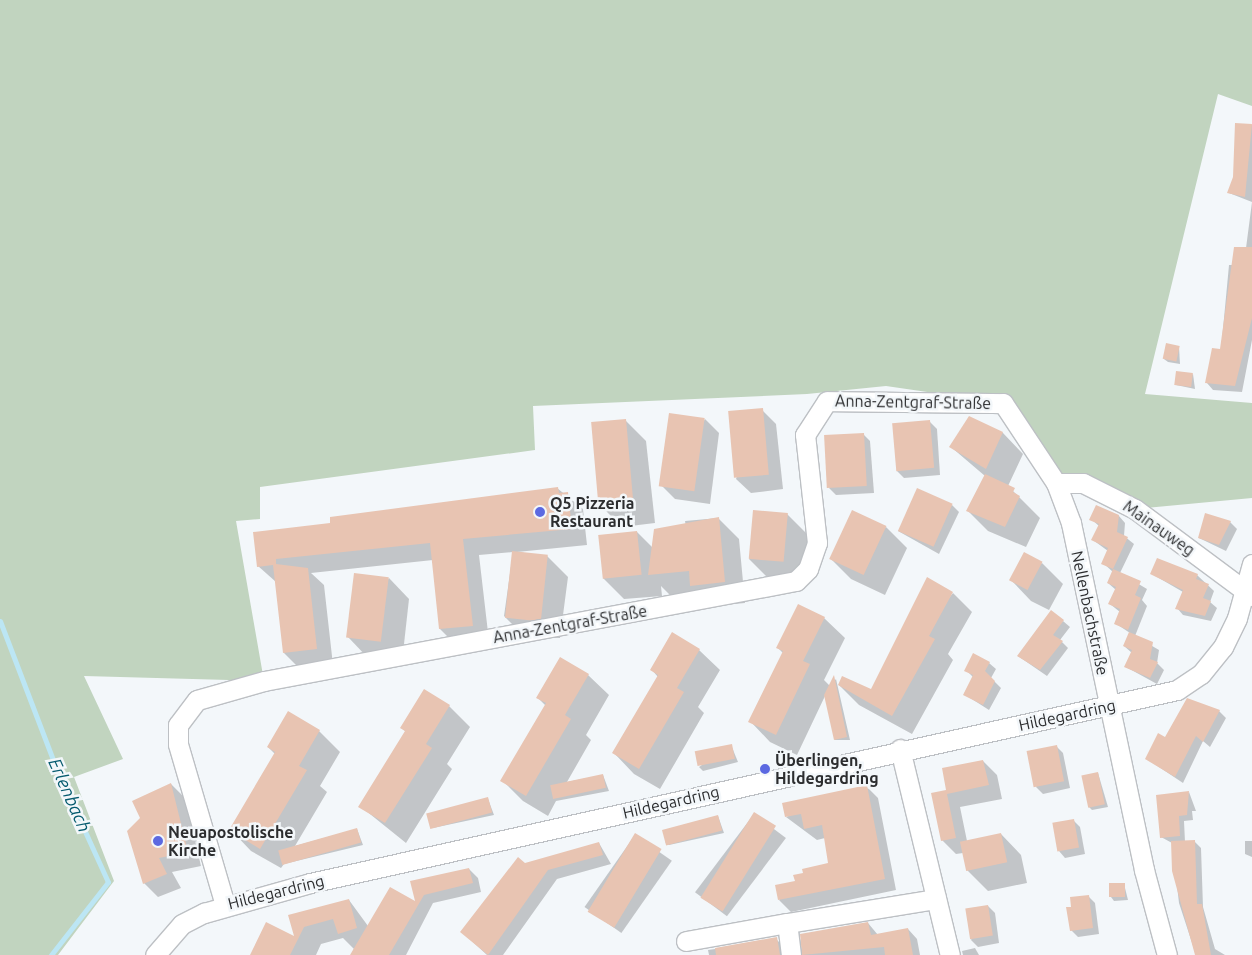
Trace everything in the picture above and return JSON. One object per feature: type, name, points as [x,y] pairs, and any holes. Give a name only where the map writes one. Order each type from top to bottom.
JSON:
[{"type":"street","name":"Anna-Zentgraf-Straße","points":[[225,905],[178,744],[178,725],[197,700],[264,681],[796,581],[808,569],[817,543],[806,435],[827,401],[1003,403]]},
{"type":"street","name":"Nellenbachstraße","points":[[1003,403],[1056,483],[1071,523],[1144,870],[1166,955]]},
{"type":"street","name":"Mainauweg","points":[[1056,483],[1083,483],[1135,509],[1248,593]]},
{"type":"street","name":"Hildegardring","points":[[154,955],[182,924],[225,905],[900,749],[1111,706],[1177,690],[1201,674],[1223,647],[1248,593],[1252,564]]},
{"type":"street","points":[[900,749],[950,955]]},
{"type":"street","points":[[686,941],[936,899]]},
{"type":"street","points":[[787,923],[791,955]]},
{"type":"green space","points":[[0,0],[1252,0],[1252,106],[1218,94],[1145,394],[1252,403],[1252,498],[1135,509],[1056,483],[1003,403],[886,386],[807,394],[533,406],[535,450],[260,487],[260,519],[236,521],[264,681],[84,676],[123,759],[74,777],[114,881],[58,955],[0,955]]},
{"type":"building","points":[[1235,123],[1252,124],[1245,197],[1227,193],[1233,177]]},
{"type":"building","points":[[1234,247],[1252,247],[1252,318],[1235,386],[1205,383],[1212,348],[1220,349]]},
{"type":"building","points":[[1166,343],[1180,346],[1176,362],[1163,359]]},
{"type":"building","points":[[1176,371],[1193,373],[1191,387],[1174,385]]},
{"type":"building","points":[[763,408],[769,475],[734,478],[728,411]]},
{"type":"building","points":[[669,413],[705,418],[694,491],[659,486]]},
{"type":"building","points":[[969,416],[1003,432],[986,469],[949,447]]},
{"type":"building","points":[[626,419],[633,503],[598,506],[591,422]]},
{"type":"building","points":[[930,420],[934,468],[896,471],[892,423]]},
{"type":"building","points":[[864,433],[867,486],[827,488],[824,435]]},
{"type":"building","points":[[985,474],[1015,488],[1013,492],[1020,496],[1005,527],[966,511]]},
{"type":"building","points":[[558,487],[559,493],[568,492],[572,529],[463,539],[473,626],[439,629],[430,543],[276,559],[276,564],[308,568],[317,649],[283,653],[273,565],[257,567],[253,532],[330,523],[330,517]]},
{"type":"building","points":[[917,488],[953,504],[934,547],[898,531]]},
{"type":"building","points":[[1096,505],[1119,515],[1117,532],[1128,537],[1113,569],[1101,564],[1108,548],[1091,540],[1099,524],[1089,520]]},
{"type":"building","points":[[753,510],[788,513],[784,562],[749,559]]},
{"type":"building","points":[[852,510],[886,526],[864,575],[829,559]]},
{"type":"building","points":[[1205,513],[1231,521],[1219,545],[1198,538]]},
{"type":"building","points":[[719,517],[725,582],[690,586],[689,571],[648,575],[654,529]]},
{"type":"building","points":[[637,531],[642,575],[603,579],[598,535]]},
{"type":"building","points":[[512,551],[548,555],[541,621],[505,618]]},
{"type":"building","points":[[1024,552],[1043,562],[1028,590],[1009,580]]},
{"type":"building","points":[[1157,558],[1198,574],[1196,579],[1209,584],[1203,598],[1211,601],[1205,616],[1175,609],[1183,590],[1150,574]]},
{"type":"building","points":[[1113,569],[1141,581],[1135,595],[1141,598],[1128,630],[1114,624],[1120,609],[1108,604],[1116,587],[1107,583]]},
{"type":"building","points":[[354,573],[389,577],[381,642],[346,638]]},
{"type":"building","points":[[927,577],[953,592],[929,636],[935,639],[892,716],[838,685],[842,676],[871,689]]},
{"type":"building","points":[[798,604],[825,617],[803,661],[810,664],[776,735],[748,722],[783,651],[776,648]]},
{"type":"building","points":[[1051,610],[1064,620],[1053,635],[1063,641],[1040,670],[1017,656]]},
{"type":"building","points":[[672,632],[700,649],[677,688],[684,692],[639,769],[612,753],[658,675],[650,670]]},
{"type":"building","points":[[1129,632],[1153,642],[1150,659],[1158,662],[1150,678],[1124,667],[1132,650],[1123,646]]},
{"type":"building","points":[[973,653],[990,662],[985,671],[995,681],[983,705],[963,695],[973,675],[964,671]]},
{"type":"building","points":[[560,657],[589,674],[565,715],[571,719],[526,796],[500,781],[546,703],[536,698]]},
{"type":"building","points":[[834,675],[847,737],[834,740],[824,695]]},
{"type":"building","points":[[424,689],[450,705],[426,744],[432,748],[385,823],[358,807],[405,731],[400,728]]},
{"type":"building","points":[[1187,698],[1220,710],[1203,742],[1196,736],[1175,777],[1145,759],[1158,733],[1165,737]]},
{"type":"building","points":[[288,711],[320,730],[299,766],[307,770],[260,849],[229,830],[275,752],[267,747]]},
{"type":"building","points":[[732,744],[735,759],[698,766],[695,751]]},
{"type":"building","points":[[1057,745],[1064,781],[1034,787],[1027,751]]},
{"type":"building","points":[[983,760],[989,785],[947,794],[956,838],[941,841],[931,793],[946,790],[942,768]]},
{"type":"building","points":[[1098,772],[1105,804],[1088,808],[1081,776]]},
{"type":"building","points":[[603,774],[606,788],[553,799],[550,785]]},
{"type":"building","name":"Neuapostolische Kirche","points":[[171,783],[188,852],[159,858],[167,874],[143,884],[127,831],[140,818],[132,801]]},
{"type":"building","points":[[867,785],[885,879],[778,900],[775,885],[795,881],[793,875],[803,873],[802,869],[828,863],[822,825],[804,829],[801,814],[785,817],[782,803]]},
{"type":"building","points":[[1189,791],[1187,815],[1179,816],[1180,836],[1160,838],[1156,795]]},
{"type":"building","points":[[488,797],[492,812],[430,829],[426,814]]},
{"type":"building","points":[[754,812],[776,826],[723,911],[700,898]]},
{"type":"building","points":[[718,815],[722,830],[666,845],[662,830]]},
{"type":"building","points":[[1074,819],[1079,848],[1057,851],[1052,823]]},
{"type":"building","points":[[357,828],[361,842],[282,865],[278,851]]},
{"type":"building","points":[[635,833],[662,849],[614,928],[588,912]]},
{"type":"building","points":[[1001,833],[1007,862],[966,871],[960,842]]},
{"type":"building","points":[[1195,840],[1197,904],[1202,904],[1211,955],[1195,955],[1172,871],[1171,841]]},
{"type":"building","points":[[599,842],[603,855],[548,870],[488,955],[460,932],[518,857],[525,863]]},
{"type":"building","points":[[469,868],[473,883],[424,895],[389,955],[350,955],[390,887],[415,901],[410,881]]},
{"type":"building","points":[[1109,883],[1125,883],[1125,897],[1109,897]]},
{"type":"building","points":[[1089,895],[1093,928],[1070,931],[1066,907],[1071,907],[1070,897]]},
{"type":"building","points":[[349,899],[357,928],[338,934],[333,919],[304,927],[290,955],[250,955],[266,922],[294,936],[288,915]]},
{"type":"building","points":[[988,905],[993,936],[970,939],[965,909]]},
{"type":"building","points":[[868,922],[871,935],[908,928],[913,955],[885,955],[884,947],[802,955],[800,934]]},
{"type":"building","points":[[777,937],[780,955],[716,955],[715,948]]},
{"type":"waterway","name":"Erlenbach","points":[[0,621],[57,770],[108,882],[51,955]]},
{"type":"place","name":"Q5 Pizzeria Restaurant","points":[[540,512]]},
{"type":"place","name":"Überlingen, Hildegardring","points":[[765,769]]},
{"type":"place","name":"Neuapostolische Kirche","points":[[158,841]]}]
